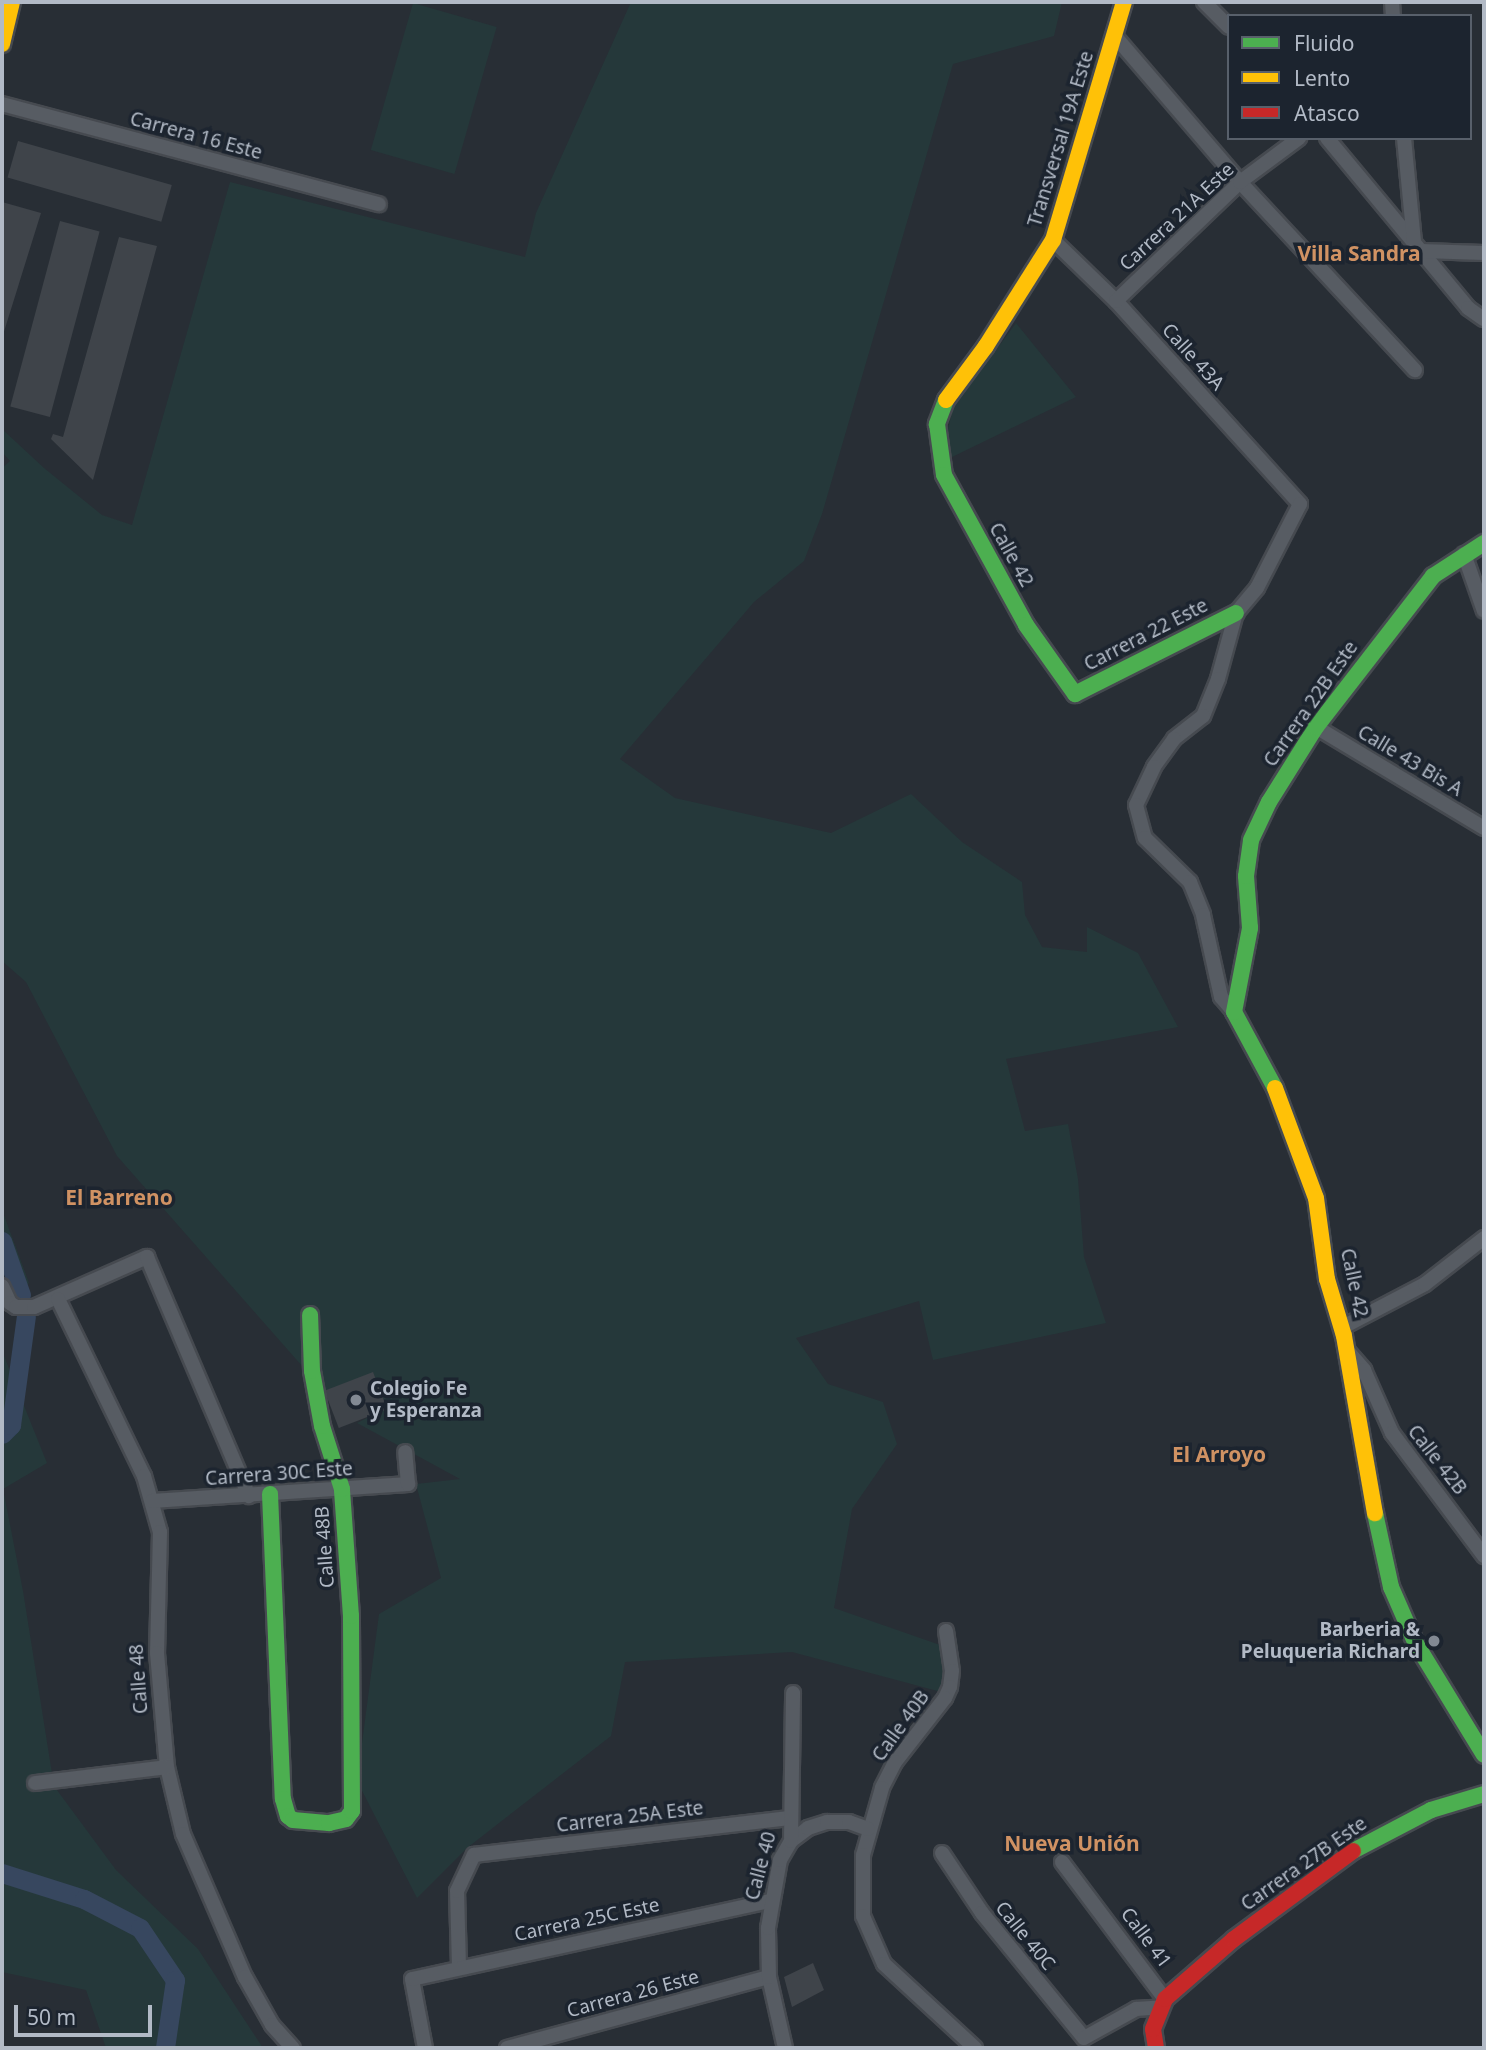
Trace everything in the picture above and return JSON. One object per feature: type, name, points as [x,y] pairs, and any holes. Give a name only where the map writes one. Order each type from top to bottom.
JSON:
[{"type":"street","points":[[2,44],[12,2]]},
{"type":"street","name":"Transversal 19A Este","points":[[937,424],[948,396],[986,346],[1053,240],[1065,208],[1124,2]]},
{"type":"street","points":[[1204,2],[1227,25]]},
{"type":"street","points":[[1114,35],[1240,182],[1415,370]]},
{"type":"street","name":"Carrera 16 Este","points":[[2,104],[379,204]]},
{"type":"street","name":"Carrera 21A Este","points":[[1116,301],[1182,234],[1240,182],[1296,140]]},
{"type":"street","points":[[1329,140],[1468,308],[1484,319]]},
{"type":"street","points":[[1404,140],[1418,247]]},
{"type":"street","name":"Calle 43A","points":[[1053,240],[1116,301],[1300,504],[1257,587],[1236,613]]},
{"type":"street","points":[[1418,247],[1484,253]]},
{"type":"street","name":"Calle 42","points":[[937,424],[944,475],[977,540],[1026,625],[1075,694]]},
{"type":"street","name":"Carrera 22B Este","points":[[1234,1012],[1250,928],[1246,876],[1251,840],[1269,802],[1316,727],[1433,576],[1484,543]]},
{"type":"street","points":[[1464,554],[1484,611]]},
{"type":"street","name":"Calle 42","points":[[1236,613],[1218,679],[1203,716],[1174,739],[1154,767],[1136,805],[1145,838],[1190,882],[1203,915],[1222,997],[1234,1012],[1278,1094],[1316,1198],[1327,1279],[1346,1349],[1369,1487],[1391,1587],[1415,1642],[1484,1755]]},
{"type":"street","name":"Carrera 22 Este","points":[[1075,694],[1236,613]]},
{"type":"street","name":"Calle 43 Bis A","points":[[1316,727],[1484,828]]},
{"type":"street","points":[[1341,1328],[1424,1284],[1484,1238]]},
{"type":"street","points":[[2,1286],[10,1303],[16,1307],[34,1307],[58,1299],[146,1257],[250,1496]]},
{"type":"street","name":"Calle 48","points":[[58,1299],[144,1476],[160,1532],[157,1653],[167,1767],[183,1834],[244,1977],[272,2025],[293,2048]]},
{"type":"street","name":"Calle 48B","points":[[270,1494],[283,1799],[288,1816],[293,1820],[329,1823],[346,1819],[352,1811],[351,1616],[342,1489],[320,1415],[312,1371],[310,1315]]},
{"type":"street","name":"Calle 42B","points":[[1346,1349],[1364,1370],[1398,1442],[1484,1556]]},
{"type":"street","name":"Carrera 30C Este","points":[[152,1501],[408,1484],[405,1452]]},
{"type":"street","name":"Calle 40B","points":[[946,1630],[952,1671],[950,1687],[945,1698],[895,1762],[882,1787],[868,1829],[862,1890],[863,1916],[884,1964],[897,1979],[975,2048]]},
{"type":"street","name":"Calle 40","points":[[785,2048],[769,1977],[770,1901],[780,1860],[791,1841],[793,1693]]},
{"type":"street","points":[[35,1783],[167,1767]]},
{"type":"street","name":"Carrera 27B Este","points":[[1163,2003],[1234,1939],[1362,1845],[1431,1810],[1484,1794]]},
{"type":"street","name":"Carrera 25A Este","points":[[458,1968],[457,1891],[474,1855],[791,1818]]},
{"type":"street","points":[[791,1841],[808,1828],[827,1822],[849,1822],[868,1829]]},
{"type":"street","name":"Calle 40C","points":[[942,1853],[982,1913],[1084,2038],[1136,2009],[1163,2003]]},
{"type":"street","name":"Calle 41","points":[[1062,1862],[1163,2003]]},
{"type":"street","name":"Carrera 25C Este","points":[[425,2048],[412,1979],[770,1901]]},
{"type":"street","name":"Carrera 26 Este","points":[[507,2048],[769,1977]]},
{"type":"street","points":[[1156,2048],[1153,2029],[1163,2003]]},
{"type":"shaded area","points":[[631,2],[1062,2],[1054,36],[953,64],[822,514],[804,561],[754,602],[620,759],[675,798],[831,833],[911,794],[962,842],[1022,882],[1025,915],[1042,947],[1087,952],[1087,927],[1138,953],[1178,1027],[1006,1059],[1025,1131],[1068,1124],[1078,1179],[1084,1257],[1106,1323],[933,1360],[919,1301],[796,1338],[828,1384],[883,1402],[897,1444],[852,1509],[834,1608],[946,1647],[945,1693],[792,1652],[625,1662],[611,1736],[467,1848],[417,1898],[357,1781],[379,1614],[441,1578],[416,1484],[460,1479],[357,1423],[387,1408],[373,1373],[325,1392],[117,1156],[26,982],[2,961],[2,468],[10,461],[2,452],[2,429],[44,468],[102,515],[132,525],[230,182],[525,257],[536,213]]},
{"type":"shaded area","points":[[413,3],[497,27],[454,174],[371,150]]},
{"type":"shaded area","points":[[1016,323],[1076,397],[950,458],[947,433],[953,408]]},
{"type":"shaded area","points":[[2,1210],[29,1283],[15,1293],[2,1257]]},
{"type":"shaded area","points":[[2,1351],[47,1463],[3,1489],[23,1591],[54,1786],[116,1870],[198,1949],[263,2048],[106,2048],[86,1990],[2,1972]]},
{"type":"building","points":[[18,141],[172,185],[161,222],[8,178]]},
{"type":"building","points":[[2,202],[41,213],[2,338]]},
{"type":"building","points":[[60,221],[100,232],[50,417],[10,406]]},
{"type":"building","points":[[119,237],[157,246],[93,480],[51,439],[53,434],[63,437]]},
{"type":"building","name":"Colegio Fe y Esperanza","points":[[373,1372],[387,1409],[339,1428],[324,1391]]},
{"type":"building","points":[[813,1963],[824,1990],[792,2007],[784,1977]]},
{"type":"waterway","points":[[2,1241],[21,1295]]},
{"type":"waterway","points":[[2,1434],[11,1425],[26,1316]]},
{"type":"waterway","points":[[2,1873],[84,1899],[140,1928],[175,1980],[165,2048]]},
{"type":"traffic: fast","points":[[946,400],[937,424],[944,475],[1026,625],[1075,694],[1236,613]]},
{"type":"traffic: fast","points":[[1275,1088],[1234,1012],[1250,928],[1246,876],[1251,840],[1269,802],[1316,727],[1433,576],[1484,543]]},
{"type":"traffic: fast","points":[[270,1494],[283,1799],[288,1816],[293,1820],[329,1823],[346,1819],[352,1811],[351,1616],[342,1489],[322,1426],[312,1371],[310,1315]]},
{"type":"traffic: fast","points":[[1375,1513],[1391,1587],[1415,1642],[1484,1755]]},
{"type":"traffic: fast","points":[[1353,1851],[1431,1810],[1484,1794]]},
{"type":"traffic: slow","points":[[2,44],[12,2]]},
{"type":"traffic: slow","points":[[946,400],[986,346],[1053,240],[1124,2]]},
{"type":"traffic: slow","points":[[1275,1088],[1316,1198],[1327,1279],[1344,1336],[1375,1513]]},
{"type":"traffic: jam","points":[[1156,2048],[1153,2029],[1165,1999],[1234,1939],[1353,1851]]},
{"type":"place","name":"Colegio Fe y Esperanza","points":[[356,1400]]},
{"type":"place","name":"Barberia & Peluqueria Richard","points":[[1434,1641]]},
{"type":"district","name":"Villa Sandra","points":[[1359,253]]},
{"type":"district","name":"El Barreno","points":[[119,1197]]},
{"type":"district","name":"El Arroyo","points":[[1219,1454]]},
{"type":"district","name":"Nueva Unión","points":[[1072,1843]]}]
